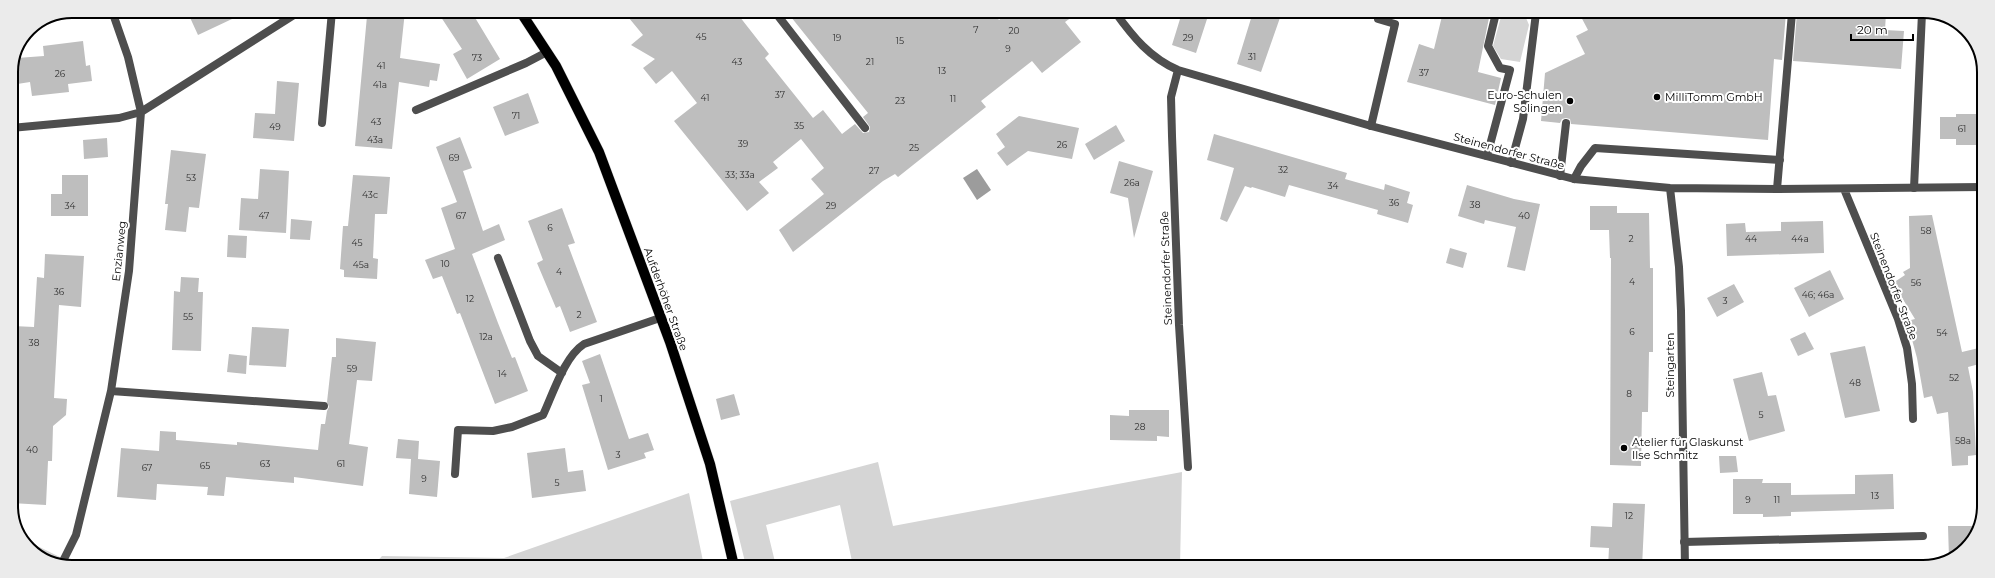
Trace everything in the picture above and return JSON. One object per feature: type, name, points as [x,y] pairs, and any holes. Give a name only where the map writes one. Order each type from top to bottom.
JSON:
[{"type":"main road","name":"Aufderhöher Straße","points":[[524,18],[547,52],[599,152],[670,342],[710,464],[733,560]]},
{"type":"street","name":"Enzianweg","points":[[64,559],[76,535],[111,391],[129,271],[141,112],[128,57],[114,18]]},
{"type":"street","points":[[18,127],[119,118],[141,112],[289,18]]},
{"type":"street","points":[[322,123],[331,18]]},
{"type":"street","points":[[780,18],[866,128]]},
{"type":"street","name":"Steinendorfer Straße","points":[[1120,18],[1148,52],[1162,63],[1178,70],[1371,126],[1574,179],[1670,188],[1844,189],[1977,187]]},
{"type":"street","points":[[1371,126],[1395,24],[1378,18]]},
{"type":"street","points":[[1487,156],[1510,70],[1500,68],[1488,46],[1495,18]]},
{"type":"street","points":[[1511,163],[1523,119],[1535,18]]},
{"type":"street","points":[[1777,189],[1792,18]]},
{"type":"street","points":[[1914,188],[1915,132],[1922,18]]},
{"type":"street","points":[[416,110],[526,63],[547,52]]},
{"type":"street","name":"Steinendorfer Straße","points":[[1178,70],[1171,97],[1179,325],[1188,466]]},
{"type":"street","points":[[1560,176],[1566,123]]},
{"type":"street","points":[[1574,179],[1581,166],[1595,148],[1780,160]]},
{"type":"street","name":"Steingarten","points":[[1670,188],[1679,267],[1681,311],[1685,560]]},
{"type":"street","name":"Steinendorfer Straße","points":[[1844,189],[1898,319],[1907,348],[1912,384],[1913,419]]},
{"type":"street","points":[[498,258],[530,341],[538,356],[562,373]]},
{"type":"street","points":[[455,474],[458,430],[493,431],[512,427],[543,415],[573,352],[584,344],[660,318]]},
{"type":"street","points":[[111,391],[324,406]]},
{"type":"street","points":[[1684,542],[1923,536]]},
{"type":"shaded area","points":[[1501,18],[1526,18],[1529,25],[1520,62],[1501,59],[1493,46]]},
{"type":"shaded area","points":[[977,169],[991,190],[977,200],[963,178]]},
{"type":"shaded area","points":[[878,462],[893,526],[1182,472],[1180,560],[852,560],[840,505],[766,525],[775,560],[745,560],[730,501]]},
{"type":"shaded area","points":[[689,493],[703,560],[378,560],[382,556],[504,558]]},
{"type":"shaded area","points":[[35,545],[64,559],[48,554]]},
{"type":"building","points":[[190,18],[234,18],[198,35]]},
{"type":"building","points":[[367,18],[404,18],[400,58],[440,64],[437,81],[430,80],[429,87],[399,82],[392,149],[355,146]]},
{"type":"building","points":[[442,18],[475,18],[500,59],[467,79],[453,54],[462,49]]},
{"type":"building","points":[[629,18],[741,18],[769,54],[765,58],[813,118],[823,110],[842,134],[855,124],[863,133],[869,132],[870,127],[863,117],[868,113],[792,18],[998,18],[999,20],[1002,18],[1071,18],[1065,22],[1081,42],[1042,73],[1032,61],[981,101],[986,107],[898,177],[895,174],[883,181],[793,252],[779,230],[824,194],[811,179],[824,168],[801,139],[773,162],[778,168],[759,182],[769,193],[747,211],[674,121],[697,103],[672,71],[656,84],[643,68],[655,59],[631,45],[643,35]]},
{"type":"building","points":[[1207,18],[1196,53],[1172,45],[1180,19]]},
{"type":"building","points":[[1251,18],[1280,18],[1261,72],[1237,64]]},
{"type":"building","points":[[1442,18],[1489,18],[1478,72],[1501,78],[1495,105],[1407,82],[1419,44],[1434,49]]},
{"type":"building","name":"MilliTomm GmbH","points":[[1582,18],[1786,18],[1782,60],[1774,59],[1768,140],[1571,124],[1570,119],[1566,118],[1562,119],[1560,123],[1541,121],[1545,73],[1585,54],[1576,36],[1588,30]]},
{"type":"building","points":[[1797,18],[1886,18],[1885,30],[1904,31],[1901,69],[1793,61]]},
{"type":"building","points":[[83,41],[86,66],[90,65],[92,81],[68,84],[69,92],[32,96],[30,82],[18,84],[19,62],[20,58],[44,56],[43,46]]},
{"type":"building","points":[[277,81],[299,83],[294,141],[253,138],[255,113],[275,114]]},
{"type":"building","points":[[528,93],[539,123],[505,136],[493,107]]},
{"type":"building","points":[[1956,114],[1977,114],[1977,145],[1956,145],[1956,139],[1940,139],[1940,117],[1956,117]]},
{"type":"building","points":[[1019,116],[1079,128],[1072,159],[1028,151],[1007,166],[997,153],[1005,147],[996,134]]},
{"type":"building","points":[[1116,125],[1125,141],[1094,160],[1085,144]]},
{"type":"building","points":[[1214,134],[1347,173],[1345,179],[1384,190],[1385,184],[1410,192],[1407,203],[1413,205],[1408,223],[1377,214],[1378,210],[1289,185],[1285,197],[1245,186],[1227,222],[1220,219],[1234,168],[1207,160]]},
{"type":"building","points":[[460,137],[472,168],[463,171],[483,231],[499,224],[505,240],[472,254],[512,358],[515,357],[528,391],[495,404],[460,313],[457,314],[442,276],[433,279],[425,260],[455,249],[441,208],[457,202],[436,147]]},
{"type":"building","points":[[107,138],[108,157],[84,159],[83,140]]},
{"type":"building","points":[[171,150],[206,154],[199,208],[189,207],[186,232],[165,230],[168,204],[165,204]]},
{"type":"building","points":[[1119,161],[1153,171],[1134,238],[1128,198],[1110,193]]},
{"type":"building","points":[[260,169],[289,171],[286,233],[239,230],[241,198],[258,199]]},
{"type":"building","points":[[62,175],[88,175],[88,216],[51,216],[51,194],[62,194]]},
{"type":"building","points":[[353,175],[390,177],[387,214],[375,214],[373,258],[378,259],[377,279],[344,277],[344,270],[340,269],[343,226],[348,226]]},
{"type":"building","points":[[1467,185],[1514,199],[1540,204],[1525,271],[1507,267],[1516,227],[1485,220],[1484,224],[1458,216]]},
{"type":"building","points":[[1590,206],[1617,206],[1617,213],[1649,213],[1650,268],[1653,268],[1653,352],[1649,352],[1648,412],[1642,412],[1641,466],[1610,465],[1611,258],[1609,230],[1590,230]]},
{"type":"building","points":[[562,208],[575,243],[568,245],[597,322],[570,332],[560,306],[556,308],[537,263],[543,260],[528,221]]},
{"type":"building","points":[[1932,215],[1962,352],[1977,348],[1977,365],[1968,367],[1973,392],[1976,455],[1968,456],[1968,465],[1952,466],[1948,412],[1937,414],[1932,396],[1924,398],[1917,358],[1907,321],[1915,319],[1893,283],[1905,275],[1903,272],[1910,268],[1909,216]]},
{"type":"building","points":[[291,219],[312,221],[310,240],[290,239]]},
{"type":"building","points":[[1823,221],[1824,253],[1727,256],[1726,224],[1745,223],[1746,232],[1781,231],[1781,222]]},
{"type":"building","points":[[228,235],[247,236],[246,258],[227,257]]},
{"type":"building","points":[[1450,248],[1467,253],[1463,268],[1446,263]]},
{"type":"building","points":[[45,254],[84,256],[81,307],[59,305],[54,398],[67,399],[66,415],[53,426],[52,461],[48,461],[46,505],[18,503],[18,326],[34,327],[37,277],[44,278]]},
{"type":"building","points":[[1830,270],[1844,299],[1809,317],[1794,288]]},
{"type":"building","points":[[181,277],[199,278],[198,292],[203,292],[201,351],[172,350],[174,291],[180,292]]},
{"type":"building","points":[[1734,284],[1744,302],[1717,317],[1707,298]]},
{"type":"building","points":[[252,327],[289,329],[286,367],[249,365]]},
{"type":"building","points":[[1805,332],[1814,349],[1798,356],[1790,339]]},
{"type":"building","points":[[336,338],[376,342],[372,381],[357,380],[349,444],[368,447],[363,486],[294,477],[294,483],[226,477],[224,496],[207,495],[208,487],[157,484],[156,500],[117,497],[121,448],[159,451],[160,431],[176,432],[176,440],[237,445],[237,442],[318,450],[321,424],[325,424],[329,407],[327,402],[332,357],[336,357]]},
{"type":"building","points":[[1865,346],[1880,411],[1845,418],[1830,353]]},
{"type":"building","points":[[229,354],[247,356],[246,374],[227,372]]},
{"type":"building","points":[[600,354],[629,439],[648,433],[654,450],[644,453],[646,458],[608,470],[582,385],[590,383],[582,361]]},
{"type":"building","points":[[1762,372],[1768,396],[1776,395],[1785,431],[1749,441],[1733,379]]},
{"type":"building","points":[[734,394],[740,415],[721,420],[716,399]]},
{"type":"building","points":[[1129,410],[1169,410],[1169,437],[1157,436],[1157,441],[1110,440],[1110,415],[1129,416]]},
{"type":"building","points":[[398,439],[419,441],[418,459],[440,461],[437,497],[409,494],[411,459],[396,458]]},
{"type":"building","points":[[565,448],[568,472],[583,470],[586,491],[532,498],[527,453]]},
{"type":"building","points":[[1719,456],[1736,456],[1738,472],[1720,473]]},
{"type":"building","points":[[1893,474],[1894,509],[1791,512],[1791,516],[1763,517],[1763,514],[1733,514],[1733,479],[1763,479],[1762,483],[1791,483],[1791,495],[1855,494],[1855,475]]},
{"type":"building","points":[[1613,503],[1645,504],[1642,560],[1608,560],[1609,548],[1590,547],[1591,526],[1612,527]]},
{"type":"building","points":[[1948,526],[1973,526],[1968,536],[1956,549],[1949,553]]},
{"type":"place","name":"MilliTomm GmbH","points":[[1657,97]]},
{"type":"place","name":"Euro-Schulen Solingen","points":[[1570,101]]},
{"type":"place","name":"Atelier für Glaskunst Ilse Schmitz","points":[[1624,448]]}]
